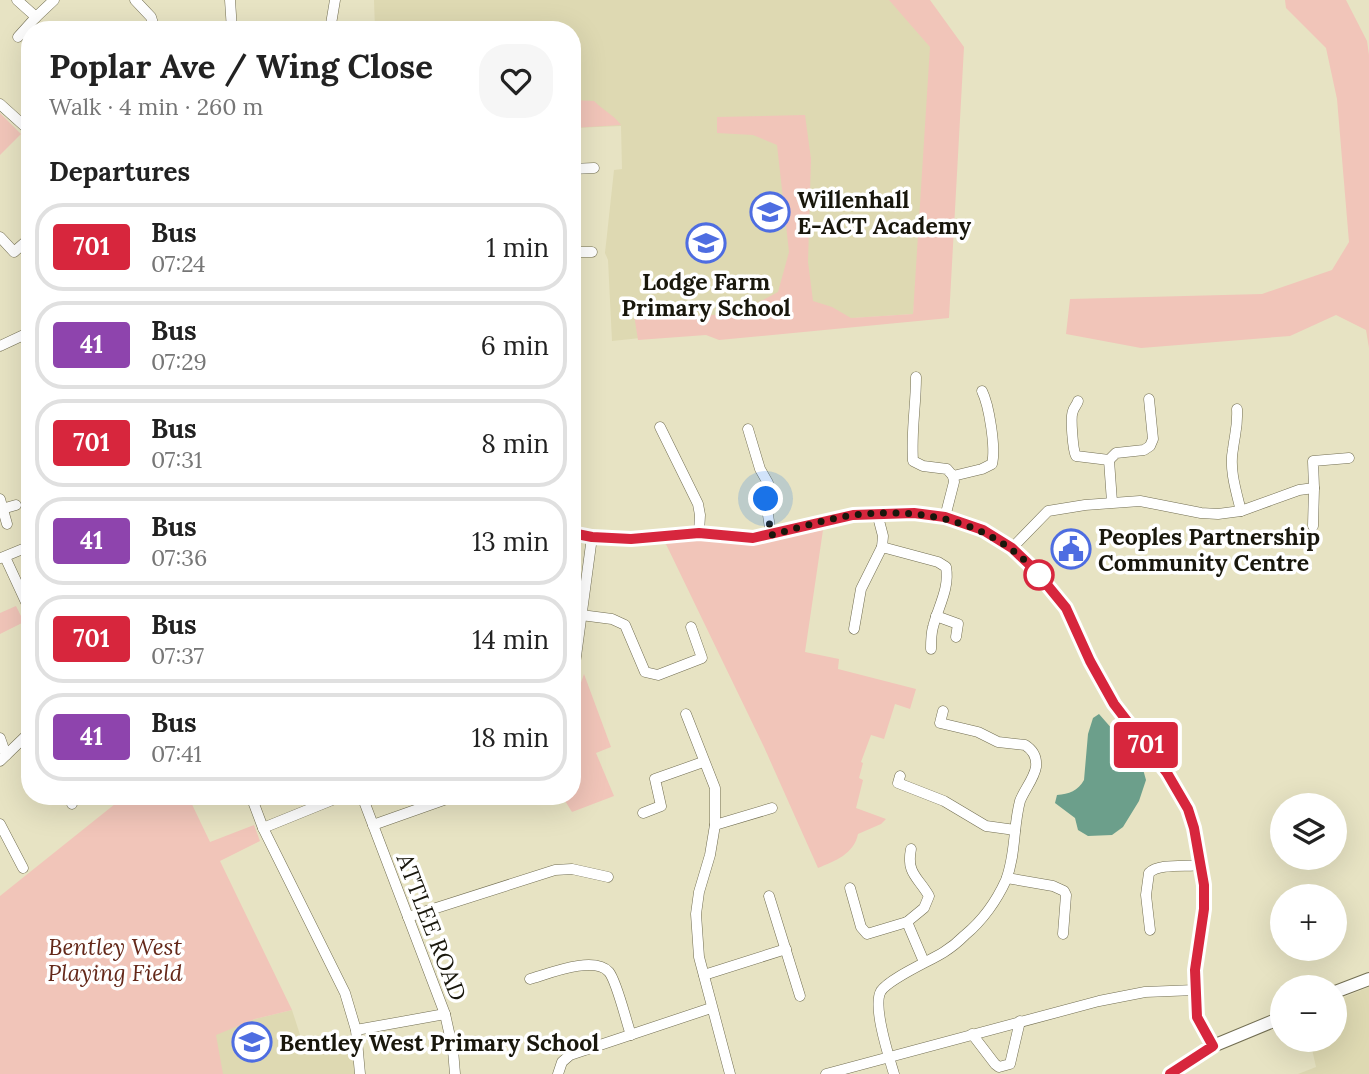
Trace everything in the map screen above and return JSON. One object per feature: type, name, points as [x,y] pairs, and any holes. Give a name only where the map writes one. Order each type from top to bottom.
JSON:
[{"type":"street","points":[[17,0],[33,15]]},
{"type":"street","points":[[29,21],[54,0]]},
{"type":"street","points":[[135,0],[153,21]]},
{"type":"street","points":[[230,0],[231,21]]},
{"type":"street","points":[[332,21],[335,0]]},
{"type":"street","points":[[18,37],[21,33]]},
{"type":"street","points":[[0,104],[21,123]]},
{"type":"street","points":[[581,169],[594,168]]},
{"type":"street","points":[[0,237],[14,252],[21,246]]},
{"type":"street","points":[[582,252],[583,240]]},
{"type":"street","points":[[0,346],[21,336]]},
{"type":"street","points":[[916,377],[916,407],[911,425],[913,461],[923,466],[947,469],[953,476],[945,517]]},
{"type":"street","points":[[953,476],[992,464],[993,438],[986,398],[982,391]]},
{"type":"street","points":[[1112,502],[1109,460],[1116,453],[1144,450],[1150,446],[1153,439],[1149,399]]},
{"type":"street","points":[[1078,401],[1072,411],[1073,449],[1076,456],[1109,460]]},
{"type":"street","points":[[1237,409],[1237,434],[1232,465],[1241,511]]},
{"type":"street","points":[[660,427],[698,504],[699,533]]},
{"type":"street","points":[[748,429],[760,469],[768,483],[767,508],[771,535]]},
{"type":"street","points":[[1313,526],[1313,461],[1349,458]]},
{"type":"street","points":[[1012,548],[1048,511],[1140,501],[1201,513],[1241,511],[1299,490],[1314,488]]},
{"type":"street","points":[[7,524],[1,504],[16,505]]},
{"type":"street","points":[[854,629],[861,589],[882,547],[883,536],[877,513]]},
{"type":"street","points":[[581,535],[631,539],[699,533],[733,538],[771,535],[840,518],[877,513],[914,513],[945,517],[983,530],[1012,548],[1034,569],[1066,608],[1090,661],[1114,704],[1178,791],[1194,828],[1204,885],[1204,909],[1195,970],[1197,1017],[1213,1046]]},
{"type":"street","points":[[592,537],[581,615],[612,619],[625,625],[643,668],[651,675],[658,675],[702,658],[691,627]]},
{"type":"street","points":[[882,547],[938,562],[946,567],[947,578],[932,631],[930,649]]},
{"type":"street","points":[[21,550],[2,558],[21,594]]},
{"type":"street","points":[[936,616],[958,624],[956,637]]},
{"type":"street","points":[[894,1074],[880,1013],[880,994],[885,987],[947,950],[971,930],[989,909],[1007,878],[1014,850],[1021,797],[1036,768],[1035,755],[1025,745],[998,742],[978,732],[940,723],[943,711]]},
{"type":"street","points":[[686,714],[715,788],[715,825],[696,914],[699,957],[730,1074]]},
{"type":"street","points":[[0,738],[3,758]]},
{"type":"street","points":[[3,758],[21,741]]},
{"type":"street","points":[[643,813],[661,806],[655,779],[703,761]]},
{"type":"street","points":[[900,776],[898,783],[944,801],[986,826],[1015,830]]},
{"type":"street","points":[[254,805],[263,828],[345,993],[356,1030],[360,1074]]},
{"type":"street","points":[[263,828],[320,805]]},
{"type":"street","name":"ATTLEE ROAD","points":[[365,805],[445,1014],[455,1074]]},
{"type":"street","points":[[373,825],[430,805]]},
{"type":"street","points":[[715,825],[772,808]]},
{"type":"street","points":[[0,824],[18,866]]},
{"type":"street","points":[[850,888],[862,927],[867,934],[907,922],[924,908],[929,896],[908,862],[911,849]]},
{"type":"street","points":[[1150,930],[1146,895],[1149,873],[1160,867],[1201,865]]},
{"type":"street","points":[[408,917],[555,870],[572,869],[608,877]]},
{"type":"street","points":[[1007,878],[1060,887],[1066,895],[1063,934]]},
{"type":"street","points":[[769,897],[800,996]]},
{"type":"street","points":[[907,922],[924,962]]},
{"type":"street","points":[[704,975],[786,949]]},
{"type":"street","points":[[530,979],[582,965],[602,966],[611,975],[631,1035]]},
{"type":"street","points":[[1347,987],[1369,979]]},
{"type":"street","points":[[826,1074],[1020,1021],[1144,992],[1195,990]]},
{"type":"street","points":[[558,1074],[562,1062],[570,1055],[711,1009]]},
{"type":"street","points":[[356,1030],[445,1014]]},
{"type":"street","points":[[972,1034],[995,1064],[999,1067],[1010,1065],[1020,1021]]},
{"type":"street","points":[[1170,1074],[1213,1046],[1270,1022]]},
{"type":"shaded area","name":"Willenhall E-ACT Academy","points":[[374,0],[916,0],[940,44],[913,314],[793,322],[612,341],[608,260],[605,253],[614,170],[622,169],[621,126],[581,128],[581,21],[375,21]]},
{"type":"shaded area","points":[[1099,714],[1141,762],[1146,780],[1139,801],[1123,827],[1112,835],[1088,836],[1078,830],[1075,818],[1055,803],[1057,795],[1073,791],[1084,780],[1088,734],[1093,718]]},
{"type":"shaded area","points":[[1369,987],[1369,1074],[1298,1074],[1316,1067],[1313,1052],[1347,1052],[1347,996]]},
{"type":"shaded area","name":"Bentley West Primary School","points":[[292,1010],[303,1044],[350,1036],[355,1074],[208,1074],[201,1040],[255,1019]]},
{"type":"green space","points":[[889,0],[930,0],[964,47],[949,318],[719,340],[706,335],[638,340],[632,302],[688,316],[736,314],[778,292],[789,252],[777,145],[753,135],[717,133],[717,117],[805,115],[811,159],[808,262],[813,301],[832,307],[851,318],[913,314],[930,47]]},
{"type":"green space","points":[[1285,0],[1346,0],[1367,41],[1369,348],[1366,330],[1336,315],[1290,336],[1141,348],[1066,334],[1070,299],[1262,294],[1332,270],[1349,242],[1337,99],[1326,48],[1286,8]]},
{"type":"green space","points":[[581,100],[594,101],[621,125],[581,127]]},
{"type":"green space","points":[[0,113],[21,134],[0,155]]},
{"type":"green space","points":[[823,530],[805,652],[839,659],[838,669],[916,689],[910,709],[895,704],[884,739],[871,735],[861,762],[863,763],[859,778],[863,780],[856,808],[886,819],[858,834],[852,847],[843,856],[818,868],[764,747],[664,540],[677,538],[746,542]]},
{"type":"green space","points":[[16,606],[21,624],[0,634],[0,613]]},
{"type":"green space","points":[[584,674],[611,747],[596,753],[614,796],[572,812],[568,805],[581,805],[581,682]]},
{"type":"green space","name":"Bentley West Playing Field","points":[[114,805],[192,805],[210,842],[254,825],[260,841],[220,861],[292,1010],[255,1019],[216,1035],[223,1074],[0,1074],[0,896]]},
{"type":"bus line","name":"701","points":[[581,535],[631,539],[699,533],[753,538],[853,515],[914,513],[945,517],[983,530],[1012,548],[1034,569],[1066,608],[1090,661],[1114,704],[1167,773],[1188,809],[1194,828],[1204,885],[1204,909],[1195,970],[1197,1017],[1213,1046],[1170,1074]]},
{"type":"place","name":"Willenhall E-ACT Academy","points":[[770,212]]},
{"type":"place","name":"Lodge Farm Primary School","points":[[706,243]]},
{"type":"place","name":"Peoples Partnership Community Centre","points":[[1071,549]]},
{"type":"place","name":"Bentley West Primary School","points":[[252,1042]]},
{"type":"route","points":[[766,499],[771,535],[853,515],[936,515],[983,530],[1012,548],[1039,575]]}]
